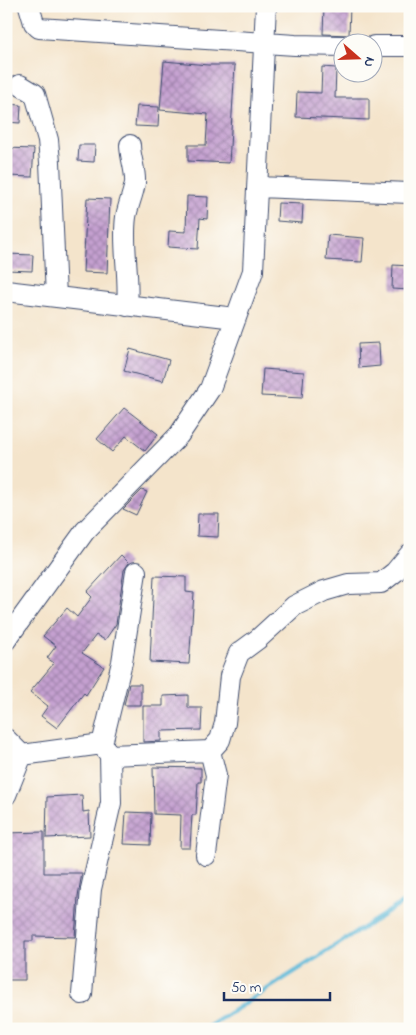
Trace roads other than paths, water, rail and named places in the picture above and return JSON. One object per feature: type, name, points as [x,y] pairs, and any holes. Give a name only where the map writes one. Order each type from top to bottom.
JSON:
[{"type":"street","points":[[29,6],[34,23],[39,28],[334,46]]},
{"type":"street","points":[[6,640],[85,531],[179,435],[210,389],[253,271],[266,6]]},
{"type":"street","points":[[384,46],[410,46]]},
{"type":"street","points":[[20,85],[35,94],[48,140],[56,298]]},
{"type":"street","points":[[126,306],[129,284],[125,237],[126,217],[135,182],[130,145]]},
{"type":"street","points":[[258,187],[410,193]]},
{"type":"street","points":[[6,292],[235,318]]},
{"type":"street","points":[[6,739],[22,755],[106,750],[210,751],[220,740],[225,723],[230,676],[239,653],[258,640],[294,606],[324,591],[348,584],[381,583],[395,572],[410,554]]},
{"type":"street","points":[[82,994],[91,889],[111,803],[106,750],[136,572]]},
{"type":"street","points":[[206,855],[216,775],[210,751]]},
{"type":"street","points":[[6,795],[22,755]]},
{"type":"waterway","points":[[205,1029],[410,898]]}]
